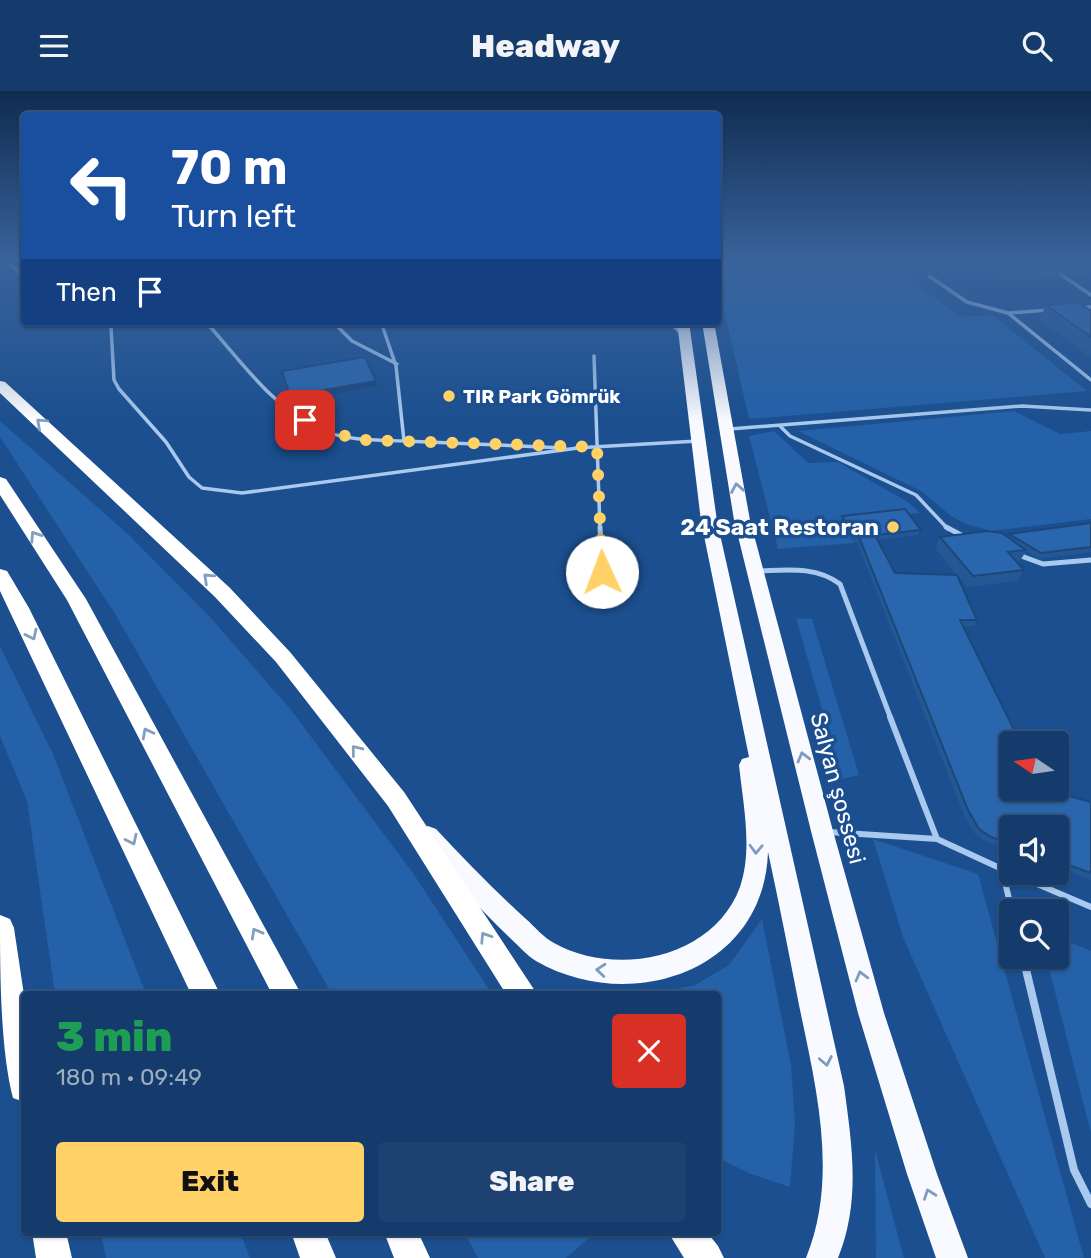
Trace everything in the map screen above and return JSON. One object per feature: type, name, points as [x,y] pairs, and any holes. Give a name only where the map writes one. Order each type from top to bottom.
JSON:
[{"type":"highway","name":"Salyan şossesi","points":[[709,326],[742,520],[822,831],[872,1013],[922,1174],[952,1258]]},
{"type":"highway","points":[[684,329],[709,521],[830,1086],[839,1199],[830,1243],[822,1258]]},
{"type":"highway","points":[[0,385],[222,592],[283,657],[396,799],[464,874],[543,951],[579,968],[626,972],[674,966],[714,945],[740,917],[752,885],[757,846],[742,683]]},
{"type":"highway","points":[[0,482],[76,599],[285,991]]},
{"type":"highway","points":[[0,575],[19,608],[205,991]]},
{"type":"highway","points":[[396,799],[521,991]]},
{"type":"highway","points":[[0,927],[21,1067]]},
{"type":"highway","points":[[50,1236],[54,1258]]},
{"type":"highway","points":[[403,1236],[412,1258]]},
{"type":"highway","points":[[688,1236],[706,1258]]},
{"type":"lane","points":[[1009,313],[1091,380]]},
{"type":"lane","points":[[1077,313],[1081,316]]},
{"type":"lane","points":[[110,326],[114,380],[119,389],[166,442],[189,477],[202,488],[222,492],[242,493],[578,448],[698,441]]},
{"type":"lane","points":[[210,326],[285,409],[325,431],[363,440],[578,448]]},
{"type":"lane","points":[[337,326],[352,341],[397,364]]},
{"type":"lane","points":[[384,326],[397,364],[404,441]]},
{"type":"lane","points":[[594,356],[602,572]]},
{"type":"lane","points":[[726,430],[1022,406],[1091,410]]},
{"type":"lane","points":[[780,426],[790,436],[916,495],[949,530],[965,536]]},
{"type":"lane","points":[[1011,549],[1026,561],[1037,564],[1091,560]]},
{"type":"lane","points":[[755,571],[818,572],[832,577],[840,584],[937,839]]},
{"type":"lane","points":[[822,831],[937,839],[999,868]]},
{"type":"lane","points":[[1039,885],[1091,907]]},
{"type":"lane","points":[[1026,969],[1074,1170],[1091,1204]]},
{"type":"shaded area","points":[[725,313],[956,313],[961,317],[992,315],[1087,391],[749,419]]},
{"type":"shaded area","points":[[1014,411],[1060,434],[1091,431],[1091,519],[991,531],[966,524],[951,516],[921,491],[798,431]]},
{"type":"shaded area","points":[[0,421],[129,535],[210,617],[291,710],[413,873],[490,991],[330,991],[117,617],[0,437]]},
{"type":"shaded area","points":[[774,431],[808,463],[838,462],[908,502],[920,513],[840,522],[854,543],[778,549],[749,436]]},
{"type":"shaded area","points":[[796,618],[812,619],[859,775],[842,779]]},
{"type":"shaded area","points":[[0,646],[53,754],[145,991],[55,991],[27,801],[0,736]]},
{"type":"shaded area","points":[[873,839],[978,874],[999,950],[999,969],[1004,969],[1084,1258],[1045,1258],[903,937]]},
{"type":"shaded area","points":[[762,919],[791,1065],[795,1124],[790,1187],[751,1174],[721,1159],[721,991],[666,991],[695,985],[729,965]]},
{"type":"shaded area","points":[[1069,942],[1091,951],[1091,1133],[1049,969],[1069,969]]},
{"type":"shaded area","points":[[875,1150],[904,1258],[876,1258]]},
{"type":"shaded area","points":[[102,1236],[242,1236],[250,1258],[106,1258]]},
{"type":"shaded area","points":[[466,1236],[591,1236],[566,1258],[478,1258]]},
{"type":"building","points":[[1058,313],[1091,313],[1091,337]]},
{"type":"building","points":[[365,357],[376,381],[290,396],[282,371]]},
{"type":"building","points":[[905,509],[921,530],[875,535],[895,573],[957,575],[977,620],[960,620],[1015,731],[999,731],[999,801],[1069,801],[1069,796],[1091,802],[1091,873],[1069,865],[1069,815],[999,815],[999,840],[979,829],[968,810],[859,537],[856,537],[842,516]]},
{"type":"building","points":[[1091,523],[1091,547],[1041,553],[1009,534]]},
{"type":"building","points":[[987,531],[1002,533],[1026,550],[1008,552],[1024,570],[973,576],[940,537]]},
{"type":"place","name":"TIR Park Gömrük","points":[[449,396]]},
{"type":"place","name":"24 Saat Restoran","points":[[893,527]]},
{"type":"route","points":[[305,420],[325,431],[363,440],[597,447],[602,572]]}]
